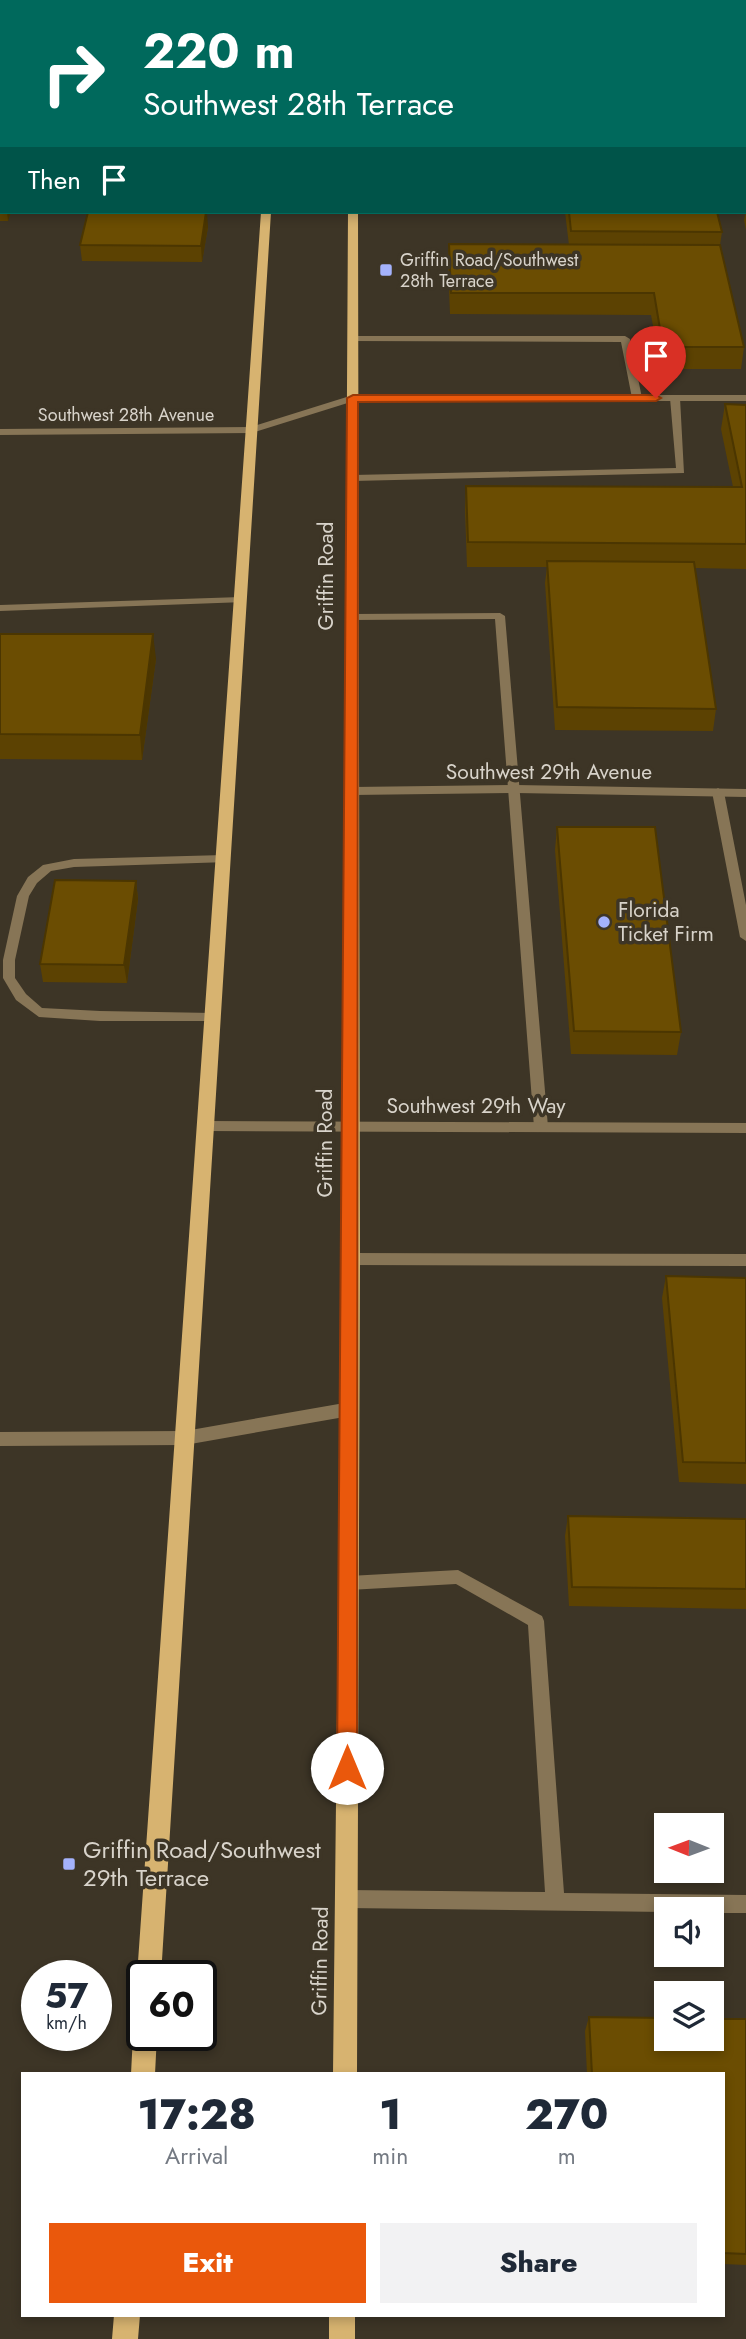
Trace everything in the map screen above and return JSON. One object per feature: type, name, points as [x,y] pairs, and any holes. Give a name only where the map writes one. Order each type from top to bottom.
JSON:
[{"type":"main road","points":[[150,1960],[267,214]]},
{"type":"main road","name":"Griffin Road","points":[[345,2072],[351,1259],[353,214]]},
{"type":"main road","points":[[143,2072],[144,2051]]},
{"type":"main road","points":[[125,2339],[127,2317]]},
{"type":"main road","points":[[342,2317],[342,2339]]},
{"type":"street","points":[[353,339],[625,339],[636,398]]},
{"type":"street","name":"Southwest 28th Avenue","points":[[0,432],[252,430],[353,398],[746,398]]},
{"type":"street","points":[[353,478],[681,471],[675,398]]},
{"type":"street","points":[[0,608],[241,600]]},
{"type":"street","points":[[353,617],[500,616],[516,789],[541,1127]]},
{"type":"street","name":"Southwest 29th Avenue","points":[[353,791],[516,789],[746,793]]},
{"type":"street","points":[[718,792],[746,937]]},
{"type":"street","points":[[213,1018],[39,1012],[21,997],[9,978],[9,960],[23,896],[32,880],[47,868],[74,863],[224,859]]},
{"type":"street","name":"Southwest 29th Way","points":[[205,1126],[746,1128]]},
{"type":"street","points":[[351,1259],[746,1260]]},
{"type":"street","points":[[0,1439],[185,1438],[350,1409]]},
{"type":"street","points":[[349,1583],[458,1577],[536,1621],[555,1902]]},
{"type":"street","points":[[347,1899],[746,1904]]},
{"type":"building","points":[[88,214],[206,214],[201,246],[80,245]]},
{"type":"building","points":[[569,214],[718,214],[722,232],[571,231]]},
{"type":"building","points":[[449,244],[720,245],[744,347],[663,347],[654,293],[451,293]]},
{"type":"building","points":[[725,404],[746,405],[746,544],[468,542],[466,486],[742,487]]},
{"type":"building","points":[[547,561],[694,562],[716,709],[557,707]]},
{"type":"building","points":[[0,634],[153,634],[140,735],[0,734]]},
{"type":"building","points":[[557,827],[655,827],[681,1032],[574,1031]]},
{"type":"building","points":[[55,880],[136,881],[124,965],[40,964]]},
{"type":"building","points":[[666,1276],[746,1278],[746,1463],[683,1462]]},
{"type":"building","points":[[568,1516],[746,1519],[746,1589],[572,1587]]},
{"type":"building","points":[[589,2017],[654,2018],[654,2051],[724,2051],[724,2019],[746,2019],[746,2254],[725,2253],[725,2072],[592,2072]]},
{"type":"place","name":"Griffin Road/Southwest 28th Terrace","points":[[386,270]]},
{"type":"place","name":"Florida Ticket Firm","points":[[604,922]]},
{"type":"place","name":"Griffin Road/Southwest 29th Terrace","points":[[69,1864]]},
{"type":"route","points":[[347,1768],[353,398],[656,398]]}]
